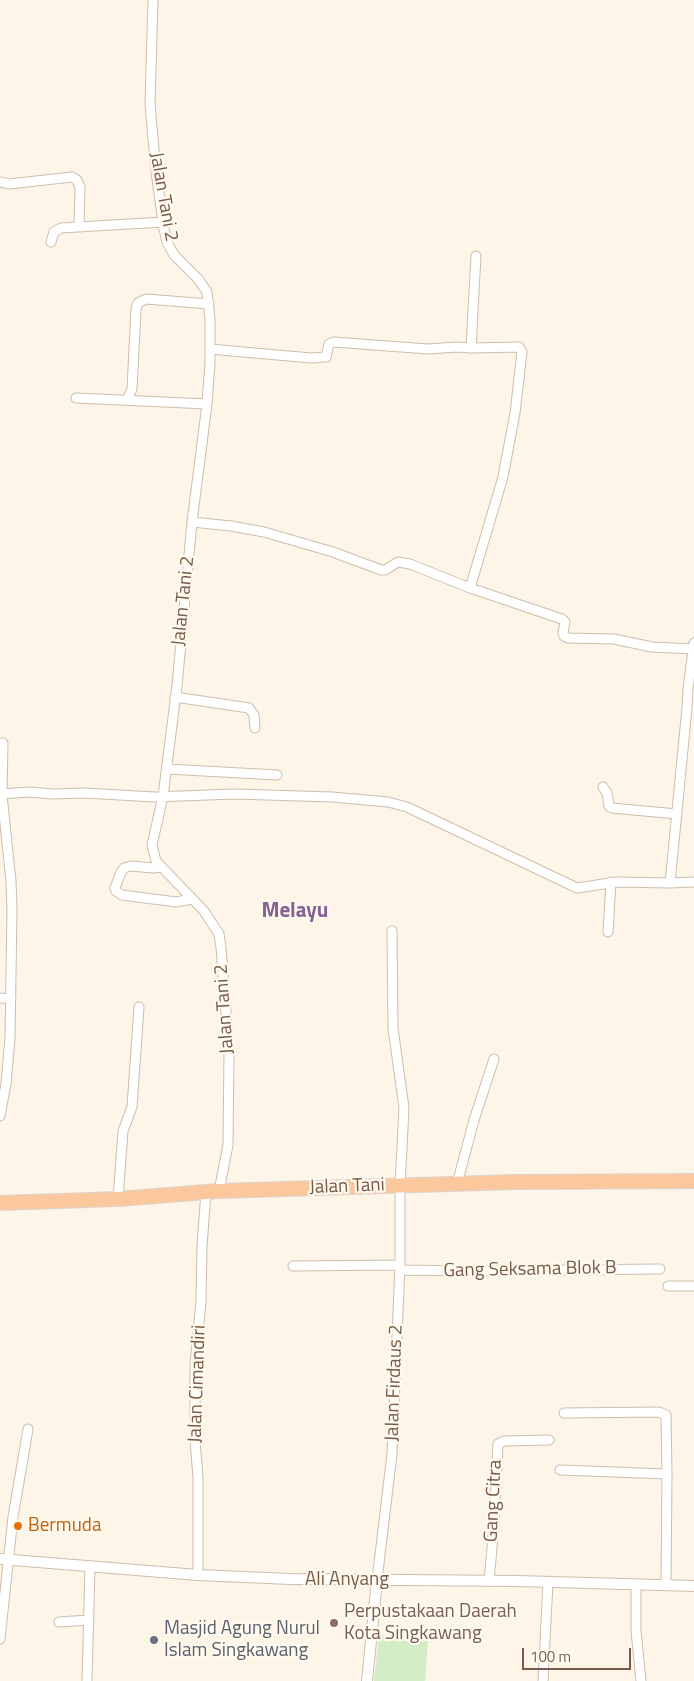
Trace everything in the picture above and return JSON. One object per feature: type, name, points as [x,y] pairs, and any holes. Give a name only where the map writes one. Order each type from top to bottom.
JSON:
[{"type":"highway","name":"Jalan Tani","points":[[0,1203],[118,1199],[213,1192],[515,1182],[694,1181]]},
{"type":"street","name":"Jalan Tani 2","points":[[153,0],[150,104],[163,222],[167,242],[174,256],[199,280],[207,292],[210,319],[210,349],[206,404],[167,769],[152,845],[153,853],[160,867],[204,911],[213,924],[221,947],[229,1050],[228,1145],[213,1192]]},
{"type":"street","points":[[0,182],[10,184],[72,177],[80,187],[80,227]]},
{"type":"street","points":[[51,242],[54,232],[61,228],[163,222]]},
{"type":"street","points":[[470,348],[476,256]]},
{"type":"street","points":[[127,400],[133,384],[136,309],[138,303],[146,299],[209,304]]},
{"type":"street","points":[[210,349],[311,358],[326,357],[329,344],[334,342],[428,349],[519,347],[522,352],[515,412],[503,477],[470,588]]},
{"type":"street","points":[[76,398],[206,404]]},
{"type":"street","points":[[192,522],[264,532],[334,552],[381,570],[385,570],[394,563],[402,562],[430,571],[470,588],[562,618],[565,622],[563,635],[568,638],[614,639],[652,647],[694,646],[688,689],[670,883]]},
{"type":"street","points":[[175,697],[249,708],[254,714],[255,728]]},
{"type":"street","points":[[0,743],[3,743],[1,794],[11,880],[11,999],[6,1084],[0,1116]]},
{"type":"street","points":[[167,769],[277,775]]},
{"type":"street","points":[[603,787],[607,793],[609,806],[612,808],[677,814]]},
{"type":"street","points":[[1,794],[30,792],[53,794],[85,793],[154,797],[234,794],[388,802],[406,807],[577,888],[611,882],[694,882]]},
{"type":"street","points":[[160,867],[131,866],[124,868],[115,888],[116,891],[122,895],[169,902],[192,899]]},
{"type":"street","points":[[608,932],[611,882]]},
{"type":"street","name":"Jalan Firdaus 2","points":[[377,1580],[392,1454],[400,1267],[400,1186],[404,1108],[393,1028],[392,931]]},
{"type":"street","points":[[0,998],[11,999]]},
{"type":"street","points":[[118,1199],[123,1130],[132,1107],[139,1006]]},
{"type":"street","points":[[457,1184],[474,1120],[494,1059]]},
{"type":"street","name":"Jalan Cimandiri","points":[[198,1575],[195,1365],[201,1301],[202,1246],[213,1192]]},
{"type":"street","name":"Gang Seksama Blok B","points":[[293,1266],[400,1267],[498,1271],[660,1269]]},
{"type":"street","points":[[668,1286],[694,1286]]},
{"type":"street","points":[[564,1413],[662,1413],[666,1418],[666,1584]]},
{"type":"street","points":[[0,1639],[4,1559],[28,1429]]},
{"type":"street","name":"Gang Citra","points":[[489,1581],[498,1444],[504,1441],[549,1440]]},
{"type":"street","points":[[560,1470],[667,1474]]},
{"type":"street","name":"Ali Anyang","points":[[4,1559],[198,1575],[290,1580],[489,1581],[694,1586]]},
{"type":"street","points":[[87,1681],[90,1566]]},
{"type":"street","points":[[367,1681],[377,1580]]},
{"type":"street","points":[[543,1681],[548,1582]]},
{"type":"street","points":[[636,1584],[636,1631],[641,1681]]},
{"type":"street","points":[[59,1622],[90,1620]]},
{"type":"green space","points":[[379,1635],[428,1641],[425,1681],[374,1681]]},
{"type":"place","name":"Bermuda","points":[[18,1526]]},
{"type":"place","name":"Perpustakaan Daerah Kota Singkawang","points":[[334,1623]]},
{"type":"place","name":"Masjid Agung Nurul Islam Singkawang","points":[[154,1640]]},
{"type":"district","name":"Melayu","points":[[295,912]]}]
